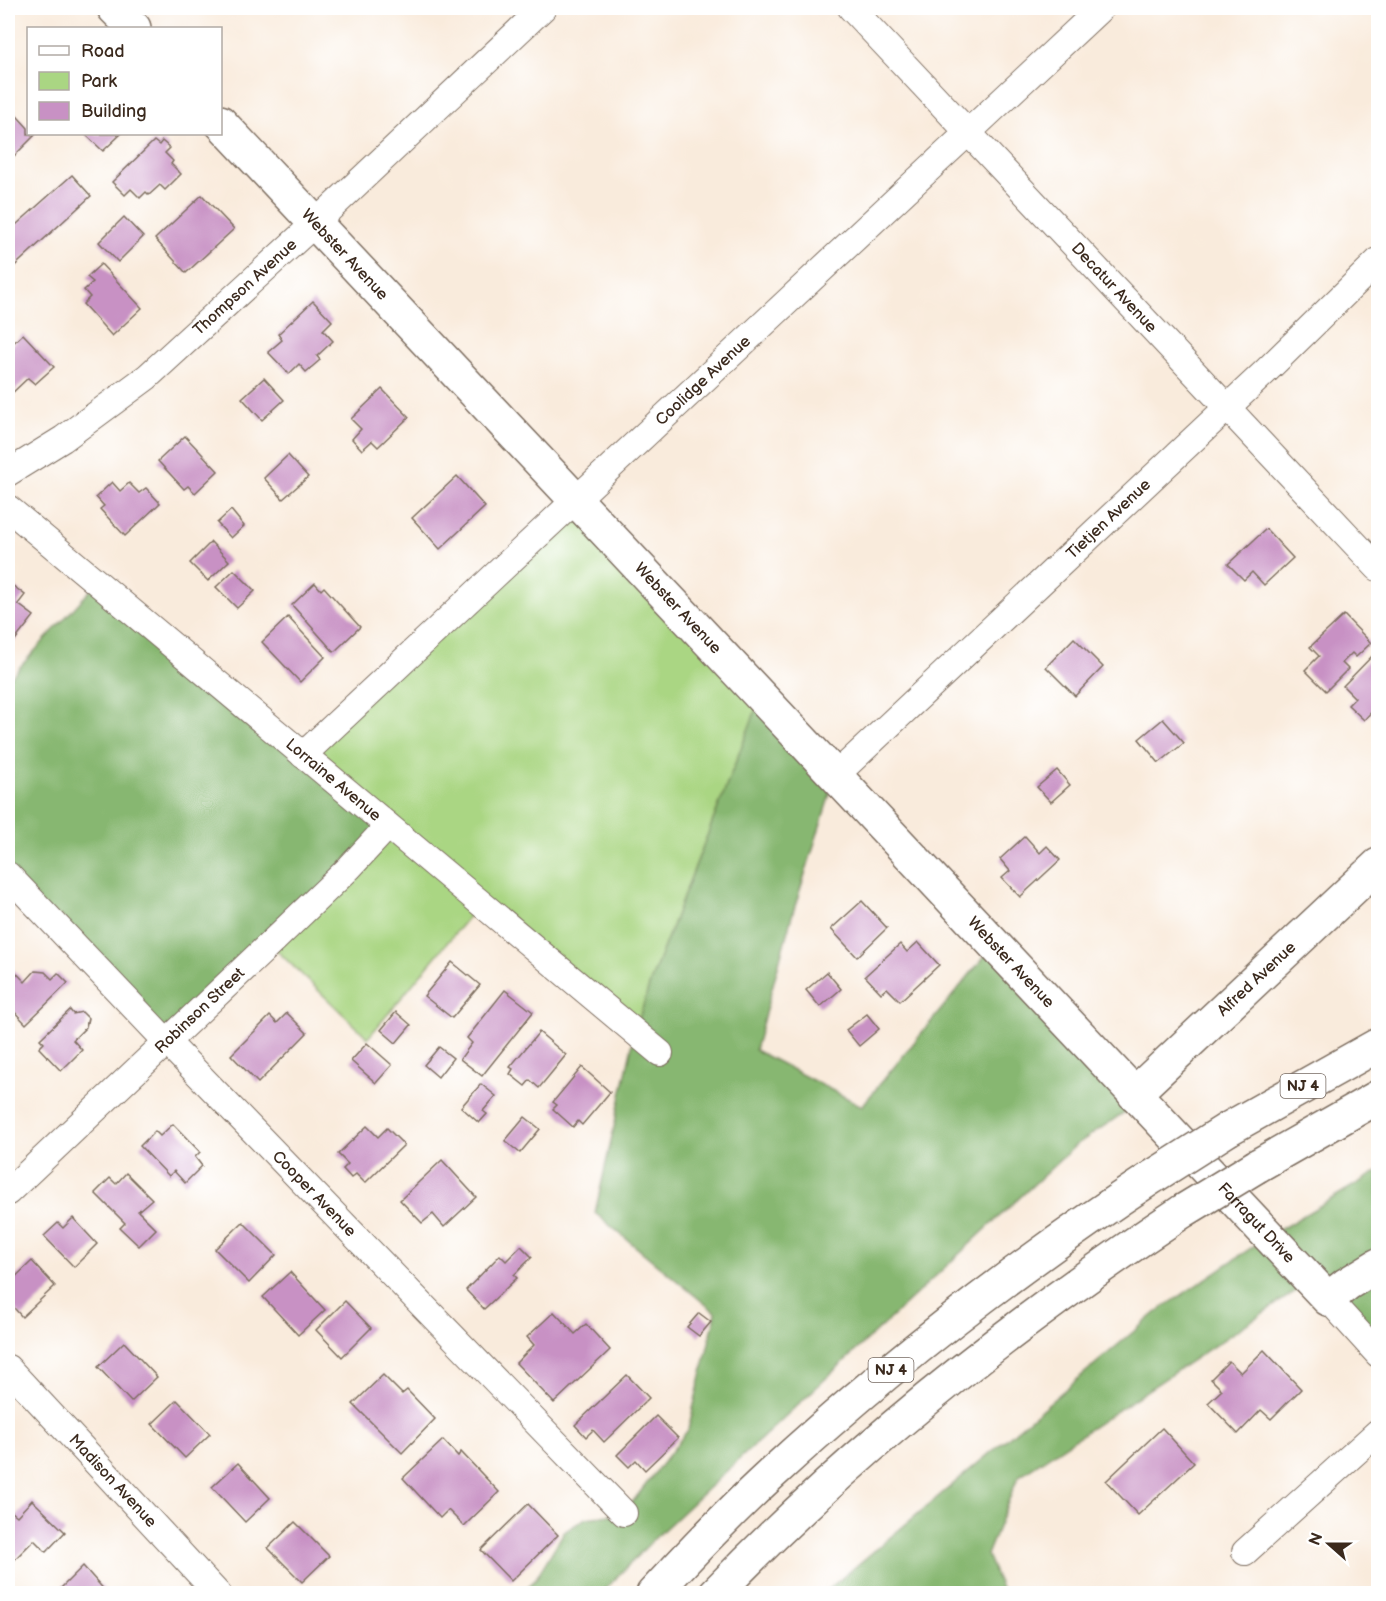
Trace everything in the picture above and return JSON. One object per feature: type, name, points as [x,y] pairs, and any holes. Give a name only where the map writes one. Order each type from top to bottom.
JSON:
[{"type":"main road","points":[[114,8],[133,27]]},
{"type":"main road","name":"Webster Avenue","points":[[222,124],[1134,1094]]},
{"type":"main road","name":"Alfred Avenue","points":[[1134,1094],[1378,865]]},
{"type":"main road","name":"NJ 4","points":[[653,1593],[767,1478],[932,1335],[1020,1269],[1154,1176],[1228,1129],[1378,1045]]},
{"type":"main road","name":"Farragut Drive","points":[[1134,1094],[1328,1299]]},
{"type":"main road","name":"NJ 4","points":[[715,1593],[824,1487],[893,1426],[1062,1294],[1183,1211],[1377,1098]]},
{"type":"main road","points":[[1328,1299],[1378,1265]]},
{"type":"street","name":"Thompson Avenue","points":[[8,473],[63,439],[139,384],[314,224],[543,8]]},
{"type":"street","name":"Decatur Avenue","points":[[851,8],[1378,568]]},
{"type":"street","name":"Coolidge Avenue","points":[[303,755],[1101,8]]},
{"type":"street","name":"Tietjen Avenue","points":[[836,775],[1227,407],[1378,261]]},
{"type":"street","name":"Lorraine Avenue","points":[[8,508],[660,1053]]},
{"type":"street","name":"Robinson Street","points":[[8,1192],[349,868],[388,826]]},
{"type":"street","name":"Cooper Avenue","points":[[8,874],[167,1042],[624,1513]]},
{"type":"street","name":"Farragut Drive","points":[[1328,1299],[1378,1354]]},
{"type":"street","name":"Madison Avenue","points":[[8,1368],[218,1593]]},
{"type":"street","points":[[1245,1552],[1378,1432]]},
{"type":"green space","points":[[575,499],[761,697],[650,983],[635,1032],[480,903],[368,1038],[270,944],[303,755]]},
{"type":"green space","points":[[97,583],[388,826],[167,1042],[8,875],[8,680]]},
{"type":"green space","points":[[761,697],[836,775],[791,919],[755,1050],[862,1106],[994,945],[1141,1101],[1076,1145],[656,1537],[601,1593],[520,1594],[535,1580],[564,1532],[586,1518],[624,1513],[688,1430],[716,1313],[595,1213],[635,1032],[650,983]]},
{"type":"green space","points":[[1378,1171],[1378,1354],[1311,1281],[1018,1477],[987,1555],[1003,1593],[823,1594],[1158,1311],[1269,1236]]},
{"type":"building","points":[[8,106],[27,127],[27,135],[35,135],[8,162]]},
{"type":"building","points":[[86,135],[120,135],[103,151]]},
{"type":"building","points":[[154,141],[159,145],[162,141],[170,148],[165,153],[173,161],[171,164],[181,174],[165,190],[160,185],[149,195],[146,192],[140,198],[131,189],[125,195],[112,182]]},
{"type":"building","points":[[72,175],[91,196],[8,272],[8,232]]},
{"type":"building","points":[[202,195],[234,229],[186,273],[155,239]]},
{"type":"building","points":[[124,217],[143,237],[118,262],[99,242]]},
{"type":"building","points":[[101,264],[142,308],[112,336],[83,304],[90,297],[84,290],[93,282],[87,277]]},
{"type":"building","points":[[313,301],[332,321],[323,330],[333,341],[317,356],[320,360],[306,372],[299,364],[289,374],[268,352],[282,340],[278,334]]},
{"type":"building","points":[[23,334],[54,367],[35,384],[28,378],[9,396],[8,348]]},
{"type":"building","points":[[264,378],[284,400],[262,420],[242,398]]},
{"type":"building","points":[[382,389],[409,417],[378,447],[372,441],[362,450],[352,439],[361,429],[351,419]]},
{"type":"building","points":[[185,436],[218,471],[195,493],[188,486],[184,489],[158,461]]},
{"type":"building","points":[[288,455],[308,477],[283,499],[264,478]]},
{"type":"building","points":[[457,476],[485,507],[440,549],[412,518]]},
{"type":"building","points":[[112,482],[120,491],[129,483],[139,493],[146,488],[160,503],[125,536],[100,509],[104,506],[96,497]]},
{"type":"building","points":[[231,510],[244,526],[231,538],[217,523]]},
{"type":"building","points":[[1266,529],[1293,558],[1264,585],[1252,572],[1244,580],[1228,564]]},
{"type":"building","points":[[211,542],[229,561],[208,581],[190,563]]},
{"type":"building","points":[[234,570],[255,591],[237,608],[216,587]]},
{"type":"building","points":[[8,582],[25,595],[18,604],[34,616],[8,649]]},
{"type":"building","points":[[315,583],[321,590],[324,587],[360,627],[334,652],[292,605]]},
{"type":"building","points":[[1344,615],[1371,643],[1356,657],[1352,653],[1342,663],[1348,669],[1326,691],[1305,670],[1319,656],[1310,647]]},
{"type":"building","points":[[288,617],[325,657],[300,682],[262,642]]},
{"type":"building","points":[[1074,638],[1103,667],[1075,696],[1046,667]]},
{"type":"building","points":[[1378,650],[1378,705],[1364,720],[1348,705],[1355,698],[1343,686]]},
{"type":"building","points":[[1163,719],[1184,743],[1159,763],[1139,739]]},
{"type":"building","points":[[1057,770],[1070,785],[1051,802],[1037,787]]},
{"type":"building","points":[[1025,836],[1040,853],[1047,846],[1060,860],[1020,897],[1002,878],[1010,871],[1000,859]]},
{"type":"building","points":[[862,901],[887,928],[857,957],[831,929]]},
{"type":"building","points":[[918,942],[939,965],[900,1001],[887,988],[881,993],[865,976],[900,944],[907,952]]},
{"type":"building","points":[[452,962],[480,985],[452,1018],[424,996]]},
{"type":"building","points":[[8,964],[25,982],[35,971],[45,972],[52,979],[58,973],[68,983],[26,1024],[8,1005]]},
{"type":"building","points":[[827,972],[841,989],[820,1007],[806,990]]},
{"type":"building","points":[[505,990],[533,1012],[482,1076],[460,1059],[472,1043],[467,1038]]},
{"type":"building","points":[[70,1010],[73,1014],[82,1012],[88,1018],[86,1027],[73,1040],[82,1050],[61,1071],[39,1048],[44,1043],[40,1039]]},
{"type":"building","points":[[396,1012],[411,1025],[396,1043],[381,1030]]},
{"type":"building","points":[[287,1013],[307,1033],[258,1083],[231,1055],[270,1016],[277,1023]]},
{"type":"building","points":[[867,1014],[879,1029],[859,1046],[846,1030]]},
{"type":"building","points":[[539,1032],[566,1055],[539,1088],[530,1080],[525,1086],[510,1074],[513,1069],[510,1067]]},
{"type":"building","points":[[367,1043],[392,1065],[376,1083],[351,1061]]},
{"type":"building","points":[[439,1047],[453,1058],[438,1077],[424,1065]]},
{"type":"building","points":[[582,1067],[610,1092],[582,1125],[578,1121],[573,1127],[553,1109],[557,1105],[553,1102]]},
{"type":"building","points":[[481,1084],[496,1096],[483,1111],[487,1114],[479,1123],[461,1107]]},
{"type":"building","points":[[525,1117],[540,1129],[520,1153],[505,1141]]},
{"type":"building","points":[[173,1124],[200,1152],[195,1157],[202,1166],[185,1183],[174,1171],[169,1176],[140,1146],[155,1131],[160,1136]]},
{"type":"building","points":[[367,1126],[378,1137],[387,1128],[404,1145],[365,1183],[356,1174],[351,1178],[343,1169],[348,1164],[338,1154]]},
{"type":"building","points":[[442,1160],[476,1197],[444,1227],[433,1214],[422,1223],[400,1200]]},
{"type":"building","points":[[126,1173],[152,1199],[138,1211],[156,1229],[139,1246],[120,1228],[125,1223],[95,1193],[110,1178],[116,1184]]},
{"type":"building","points":[[73,1218],[97,1244],[74,1267],[44,1236],[58,1223],[63,1228]]},
{"type":"building","points":[[243,1222],[276,1255],[249,1283],[215,1249]]},
{"type":"building","points":[[521,1246],[532,1257],[514,1275],[517,1278],[484,1309],[466,1290],[500,1255],[506,1261]]},
{"type":"building","points":[[32,1261],[55,1286],[22,1317],[8,1301],[8,1284]]},
{"type":"building","points":[[290,1272],[325,1310],[298,1335],[263,1297]]},
{"type":"building","points":[[345,1301],[371,1328],[342,1357],[316,1330]]},
{"type":"building","points":[[554,1312],[575,1334],[586,1324],[610,1350],[554,1403],[516,1363],[534,1345],[527,1337]]},
{"type":"building","points":[[699,1313],[711,1322],[699,1336],[687,1327]]},
{"type":"building","points":[[124,1342],[157,1377],[131,1402],[98,1367]]},
{"type":"building","points":[[1264,1350],[1301,1389],[1271,1419],[1261,1410],[1238,1434],[1208,1403],[1222,1390],[1211,1379],[1229,1361],[1241,1373]]},
{"type":"building","points":[[383,1375],[402,1394],[407,1390],[435,1419],[402,1453],[353,1404]]},
{"type":"building","points":[[627,1375],[649,1398],[604,1442],[593,1430],[586,1437],[575,1425]]},
{"type":"building","points":[[177,1400],[210,1434],[185,1458],[152,1424]]},
{"type":"building","points":[[656,1416],[678,1438],[645,1470],[636,1460],[629,1467],[617,1455]]},
{"type":"building","points":[[1162,1428],[1194,1463],[1138,1515],[1106,1481]]},
{"type":"building","points":[[443,1440],[458,1456],[461,1452],[499,1492],[464,1526],[448,1510],[440,1518],[403,1478]]},
{"type":"building","points":[[238,1463],[270,1498],[245,1522],[212,1487]]},
{"type":"building","points":[[32,1500],[65,1532],[46,1552],[34,1540],[11,1563],[8,1559],[8,1517],[12,1512],[17,1516]]},
{"type":"building","points":[[528,1504],[558,1535],[511,1581],[481,1550]]},
{"type":"building","points":[[295,1522],[329,1556],[302,1582],[268,1548]]},
{"type":"building","points":[[83,1566],[108,1594],[55,1594]]}]
